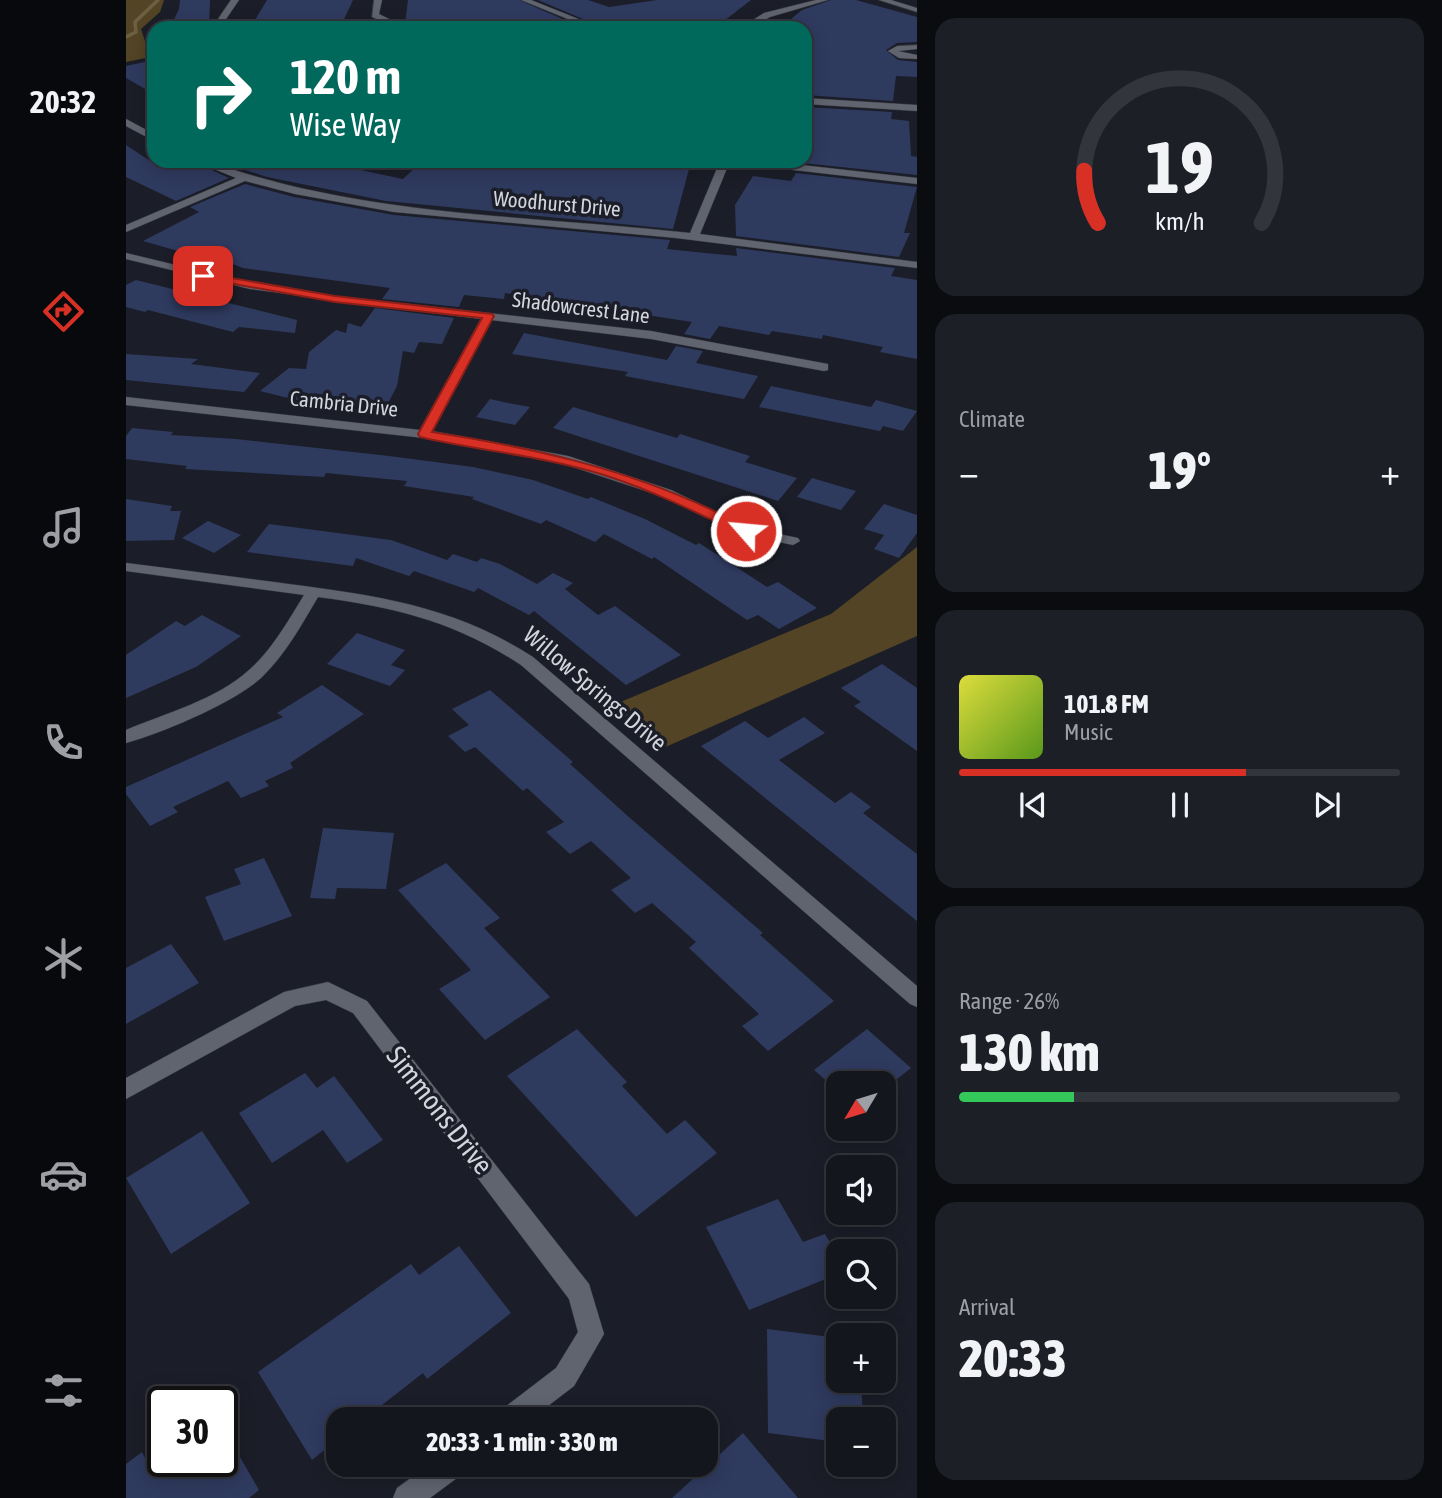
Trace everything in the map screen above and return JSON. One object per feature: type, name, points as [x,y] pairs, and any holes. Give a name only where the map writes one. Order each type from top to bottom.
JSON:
[{"type":"street","points":[[221,21],[234,0]]},
{"type":"street","points":[[378,0],[375,15],[388,21]]},
{"type":"street","points":[[525,0],[579,21]]},
{"type":"street","points":[[756,21],[767,15],[824,0]]},
{"type":"street","points":[[883,0],[917,10]]},
{"type":"street","points":[[917,47],[897,48],[892,51],[902,56],[917,57]]},
{"type":"street","points":[[812,101],[917,108]]},
{"type":"street","points":[[126,122],[147,134]]},
{"type":"street","name":"Woodhurst Drive","points":[[217,168],[243,178],[360,204],[694,236],[917,265]]},
{"type":"street","points":[[694,236],[722,168]]},
{"type":"street","points":[[803,168],[917,181]]},
{"type":"street","points":[[126,229],[243,178]]},
{"type":"street","name":"Shadowcrest Lane","points":[[126,256],[250,286],[651,335],[824,367]]},
{"type":"street","points":[[424,434],[488,316]]},
{"type":"street","name":"Cambria Drive","points":[[126,401],[424,434],[502,447],[606,471],[666,493],[746,531],[793,541]]},
{"type":"street","name":"Willow Springs Drive","points":[[126,567],[398,604],[463,624],[501,642],[527,661],[917,998]]},
{"type":"street","points":[[126,737],[211,700],[251,678],[294,626],[314,592]]},
{"type":"street","name":"Simmons Drive","points":[[126,1089],[291,998],[328,991],[360,1007],[580,1293],[591,1335],[565,1377],[526,1407]]},
{"type":"street","points":[[407,1498],[435,1477]]},
{"type":"shaded area","points":[[126,0],[164,0],[160,12],[141,29],[147,58],[126,62]]},
{"type":"shaded area","points":[[917,547],[917,636],[661,749],[606,708],[831,614]]},
{"type":"building","points":[[180,0],[210,0],[209,21],[173,21]]},
{"type":"building","points":[[267,0],[353,0],[343,21],[254,21]]},
{"type":"building","points":[[408,0],[519,0],[567,21],[497,21],[405,21]]},
{"type":"building","points":[[538,0],[588,0],[609,7],[657,0],[751,0],[724,21],[588,21]]},
{"type":"building","points":[[831,0],[856,0],[917,17],[917,42],[897,43],[886,50],[898,60],[917,62],[917,77],[896,76],[893,101],[812,95],[812,21],[789,21],[802,10]]},
{"type":"building","points":[[147,62],[147,90],[126,78],[126,66]]},
{"type":"building","points":[[812,107],[892,112],[891,119],[909,121],[911,156],[917,157],[917,175],[812,164]]},
{"type":"building","points":[[126,145],[147,159],[147,168],[207,168],[229,178],[176,201],[126,177]]},
{"type":"building","points":[[239,168],[351,168],[403,179],[415,168],[689,169],[673,229],[386,201],[267,177]]},
{"type":"building","points":[[796,173],[917,187],[904,233],[910,233],[899,257],[736,236],[735,205],[753,176],[791,181]]},
{"type":"building","points":[[245,184],[294,197],[394,215],[670,240],[667,249],[737,256],[736,248],[895,268],[891,276],[917,280],[917,359],[880,352],[883,347],[823,335],[822,339],[772,331],[769,335],[719,326],[710,339],[684,334],[692,322],[505,293],[504,299],[464,295],[459,307],[382,299],[390,288],[243,268],[211,256],[206,259],[143,241],[199,212],[190,207]]},
{"type":"building","points":[[136,280],[297,320],[295,333],[239,327],[233,332],[126,307],[126,285]]},
{"type":"building","points":[[375,308],[454,318],[442,344],[419,342],[414,353],[403,351],[397,386],[386,407],[296,400],[260,391],[289,368],[306,369],[309,352],[336,330],[346,333],[348,323],[361,327]]},
{"type":"building","points":[[524,333],[667,360],[676,346],[703,351],[696,363],[758,376],[744,399],[625,376],[628,372],[512,354]]},
{"type":"building","points":[[126,354],[198,359],[191,364],[260,373],[244,392],[126,380]]},
{"type":"building","points":[[771,386],[871,407],[876,400],[917,411],[903,431],[883,426],[880,431],[759,407]]},
{"type":"building","points":[[490,399],[530,407],[515,425],[476,417]]},
{"type":"building","points":[[573,407],[677,438],[680,434],[750,456],[745,462],[797,478],[778,501],[553,428]]},
{"type":"building","points":[[132,428],[173,432],[171,435],[236,439],[389,456],[473,467],[533,480],[588,499],[591,497],[645,519],[696,545],[699,543],[767,587],[778,582],[817,608],[779,629],[758,615],[747,620],[654,557],[652,559],[604,534],[595,542],[546,520],[541,524],[472,499],[474,497],[404,486],[407,481],[326,473],[324,477],[185,469],[187,466],[126,459],[126,436]]},
{"type":"building","points":[[812,478],[856,491],[841,510],[797,497]]},
{"type":"building","points":[[126,499],[172,506],[170,511],[181,511],[174,540],[126,541]]},
{"type":"building","points":[[884,504],[917,515],[917,533],[899,558],[874,549],[884,535],[864,529]]},
{"type":"building","points":[[208,521],[241,535],[214,553],[182,538]]},
{"type":"building","points":[[269,524],[391,540],[447,560],[453,554],[477,562],[481,558],[500,564],[537,584],[553,573],[573,583],[565,589],[598,615],[615,606],[681,655],[626,685],[534,611],[529,615],[478,588],[474,592],[414,571],[409,576],[356,558],[353,566],[247,552]]},
{"type":"building","points":[[202,615],[241,636],[196,667],[126,698],[126,655],[176,621],[185,626]]},
{"type":"building","points":[[357,633],[405,650],[391,665],[405,670],[390,686],[327,664]]},
{"type":"building","points":[[882,664],[917,688],[917,751],[854,706],[861,702],[841,688]]},
{"type":"building","points":[[322,685],[364,714],[290,763],[293,768],[265,781],[269,786],[241,798],[228,781],[173,807],[178,812],[150,826],[126,794],[126,787],[283,717],[277,713]]},
{"type":"building","points":[[490,690],[573,762],[570,764],[630,818],[763,933],[760,935],[834,1001],[768,1051],[742,1026],[759,1014],[689,948],[696,942],[652,903],[635,913],[611,890],[631,878],[591,841],[570,854],[546,832],[564,822],[527,788],[523,791],[475,747],[465,752],[448,736],[469,725],[452,709]]},
{"type":"building","points":[[804,717],[825,733],[779,760],[835,803],[851,792],[871,807],[863,813],[917,854],[917,921],[701,746],[745,721],[768,738]]},
{"type":"building","points":[[323,828],[394,833],[386,889],[337,888],[335,899],[310,898]]},
{"type":"building","points":[[264,858],[292,916],[224,941],[205,897],[241,884],[234,869]]},
{"type":"building","points":[[446,863],[500,918],[484,928],[550,997],[485,1040],[439,989],[471,970],[398,890]]},
{"type":"building","points":[[171,944],[199,983],[126,1024],[126,968]]},
{"type":"building","points":[[577,1029],[627,1082],[622,1086],[667,1134],[685,1120],[717,1153],[636,1217],[507,1076]]},
{"type":"building","points":[[867,1029],[911,1068],[896,1080],[896,1071],[826,1071],[826,1080],[814,1070]]},
{"type":"building","points":[[305,1073],[317,1088],[334,1076],[383,1140],[347,1163],[323,1130],[272,1163],[239,1113]]},
{"type":"building","points":[[202,1131],[250,1203],[171,1254],[126,1178]]},
{"type":"building","points":[[778,1199],[803,1242],[825,1234],[828,1239],[826,1279],[749,1310],[706,1227]]},
{"type":"building","points":[[459,1246],[511,1313],[427,1379],[423,1373],[379,1407],[326,1407],[326,1449],[312,1460],[258,1372],[411,1264],[419,1275]]},
{"type":"building","points":[[767,1329],[826,1336],[826,1393],[862,1393],[862,1407],[826,1407],[826,1440],[768,1433]]},
{"type":"building","points":[[743,1433],[798,1498],[672,1498],[695,1477],[718,1477],[718,1456]]},
{"type":"building","points":[[142,1452],[147,1462],[147,1477],[238,1477],[238,1454],[259,1490],[249,1498],[126,1498],[126,1464]]},
{"type":"waterway","points":[[126,37],[136,32],[135,22],[158,0]]},
{"type":"route","points":[[203,276],[335,299],[488,316],[424,434],[563,459],[606,471],[666,493],[746,531]]}]
